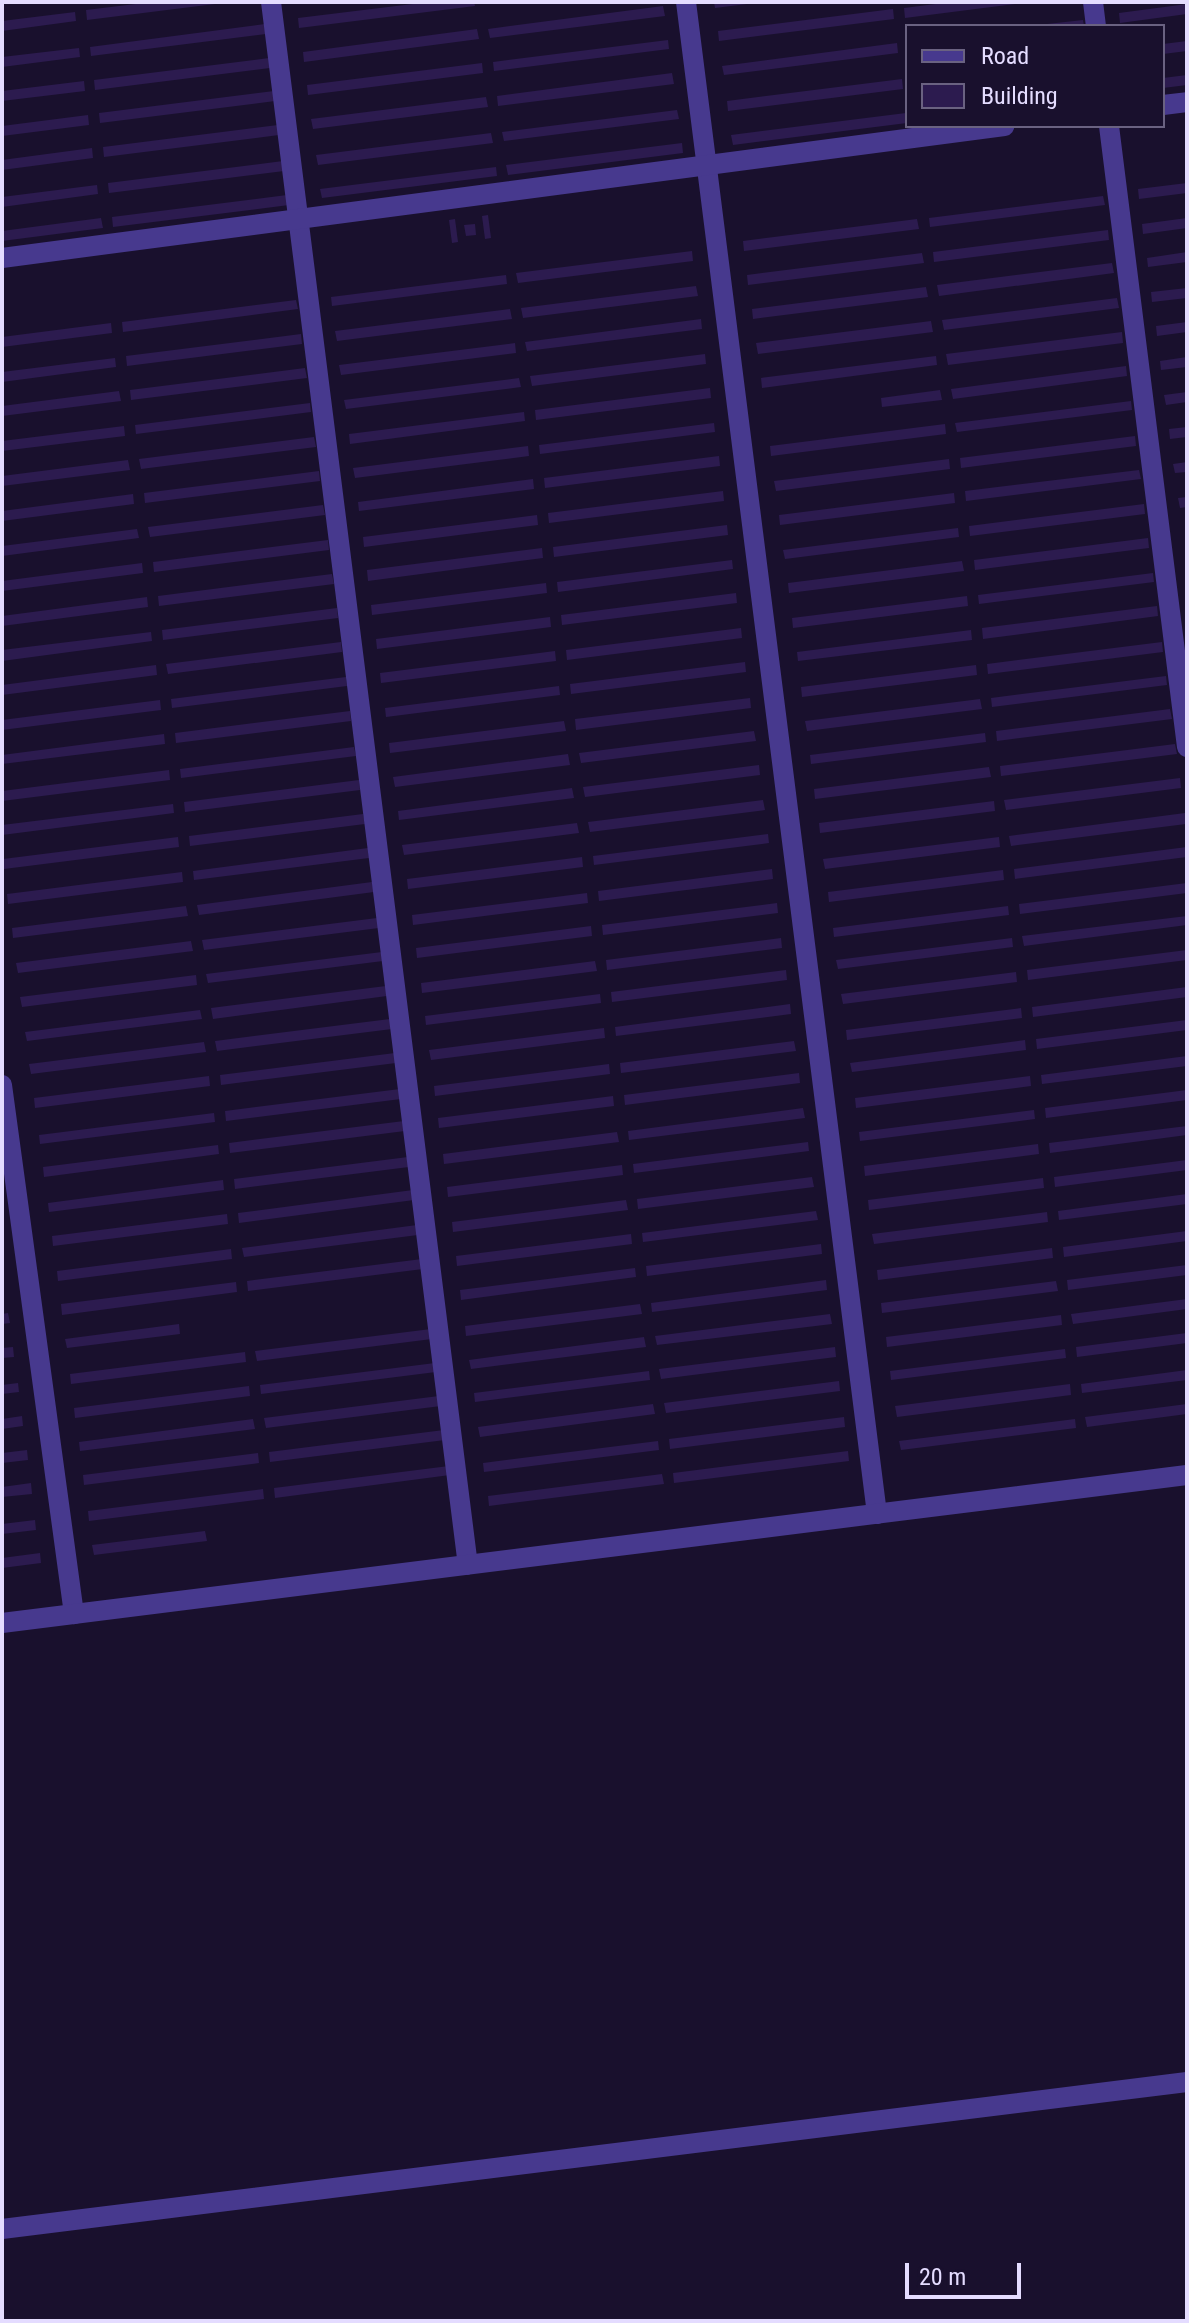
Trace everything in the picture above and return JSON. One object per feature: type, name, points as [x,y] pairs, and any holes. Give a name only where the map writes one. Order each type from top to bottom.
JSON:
[{"type":"lane","points":[[271,2],[468,1565]]},
{"type":"lane","points":[[686,2],[877,1514]]},
{"type":"lane","points":[[1093,2],[1096,24]]},
{"type":"lane","points":[[1165,105],[1187,102]]},
{"type":"lane","points":[[2,258],[989,128]]},
{"type":"lane","points":[[1109,128],[1187,747]]},
{"type":"lane","points":[[2,1085],[74,1614]]},
{"type":"lane","points":[[2,1623],[1187,1475]]},
{"type":"lane","points":[[2,2229],[1187,2082]]},
{"type":"building","points":[[152,2],[215,4],[87,20],[86,10]]},
{"type":"building","points":[[429,2],[474,2],[475,6],[299,28],[298,18]]},
{"type":"building","points":[[714,2],[747,2],[747,4],[715,8]]},
{"type":"building","points":[[951,2],[1015,4],[905,18],[904,8]]},
{"type":"building","points":[[1187,4],[1187,14],[1120,23],[1119,13]]},
{"type":"building","points":[[663,6],[665,16],[490,38],[488,29]]},
{"type":"building","points":[[893,9],[894,19],[719,41],[718,31]]},
{"type":"building","points":[[75,12],[76,21],[2,31],[2,21]]},
{"type":"building","points":[[1083,20],[1084,24],[1047,24]]},
{"type":"building","points":[[265,24],[266,34],[91,56],[90,47]]},
{"type":"building","points":[[477,29],[479,39],[304,62],[303,52]]},
{"type":"building","points":[[668,40],[669,49],[494,71],[493,62]]},
{"type":"building","points":[[1187,41],[1187,51],[1165,54],[1165,44]]},
{"type":"building","points":[[897,43],[898,53],[724,75],[722,66]]},
{"type":"building","points":[[79,48],[80,57],[2,67],[2,57]]},
{"type":"building","points":[[269,58],[270,68],[95,90],[94,80]]},
{"type":"building","points":[[482,63],[483,73],[308,95],[307,85]]},
{"type":"building","points":[[672,73],[674,84],[498,106],[497,96]]},
{"type":"building","points":[[1187,75],[1187,85],[1165,88],[1165,78]]},
{"type":"building","points":[[902,79],[903,89],[728,111],[727,101]]},
{"type":"building","points":[[84,81],[85,91],[2,101],[2,91]]},
{"type":"building","points":[[274,91],[275,101],[100,123],[99,113]]},
{"type":"building","points":[[486,97],[488,107],[313,129],[311,119]]},
{"type":"building","points":[[677,110],[679,119],[504,141],[502,132]]},
{"type":"building","points":[[905,113],[905,123],[733,145],[731,135]]},
{"type":"building","points":[[88,115],[89,125],[2,136],[2,126]]},
{"type":"building","points":[[278,125],[279,135],[104,157],[103,147]]},
{"type":"building","points":[[491,133],[493,143],[318,165],[316,155]]},
{"type":"building","points":[[682,143],[683,153],[508,175],[506,165]]},
{"type":"building","points":[[92,148],[93,158],[2,170],[2,160]]},
{"type":"building","points":[[283,161],[284,171],[109,193],[108,183]]},
{"type":"building","points":[[496,167],[497,176],[322,198],[320,189]]},
{"type":"building","points":[[1187,183],[1187,193],[1139,199],[1138,189]]},
{"type":"building","points":[[97,185],[98,194],[2,207],[2,197]]},
{"type":"building","points":[[287,195],[289,205],[113,227],[112,217]]},
{"type":"building","points":[[1103,196],[1105,205],[930,227],[929,218]]},
{"type":"building","points":[[488,215],[491,238],[485,239],[482,216]]},
{"type":"building","points":[[101,218],[103,228],[2,241],[2,231]]},
{"type":"building","points":[[1187,218],[1187,228],[1143,234],[1142,224]]},
{"type":"building","points":[[455,219],[458,242],[452,243],[449,220]]},
{"type":"building","points":[[917,219],[919,229],[744,251],[743,241]]},
{"type":"building","points":[[475,224],[476,235],[466,236],[464,225]]},
{"type":"building","points":[[1108,230],[1109,240],[934,262],[933,252]]},
{"type":"building","points":[[692,251],[693,261],[518,283],[516,273]]},
{"type":"building","points":[[1187,252],[1187,262],[1148,267],[1147,258]]},
{"type":"building","points":[[922,253],[924,263],[748,285],[747,275]]},
{"type":"building","points":[[1112,263],[1114,273],[939,296],[937,285]]},
{"type":"building","points":[[506,275],[507,284],[332,306],[331,297]]},
{"type":"building","points":[[696,286],[698,296],[523,318],[521,308]]},
{"type":"building","points":[[926,287],[928,297],[753,319],[752,309]]},
{"type":"building","points":[[1187,288],[1187,298],[1152,302],[1151,292]]},
{"type":"building","points":[[1117,298],[1119,308],[944,330],[942,320]]},
{"type":"building","points":[[296,300],[298,309],[123,332],[122,322]]},
{"type":"building","points":[[510,309],[512,319],[337,341],[335,331]]},
{"type":"building","points":[[701,319],[702,329],[527,351],[525,342]]},
{"type":"building","points":[[931,321],[933,332],[758,354],[756,343]]},
{"type":"building","points":[[1187,322],[1187,332],[1157,336],[1156,326]]},
{"type":"building","points":[[111,323],[112,333],[2,347],[2,337]]},
{"type":"building","points":[[1122,332],[1123,343],[948,365],[946,354]]},
{"type":"building","points":[[301,334],[302,344],[127,366],[126,356]]},
{"type":"building","points":[[515,343],[516,353],[341,375],[339,365]]},
{"type":"building","points":[[705,354],[706,364],[532,386],[530,376]]},
{"type":"building","points":[[936,356],[937,365],[762,388],[761,378]]},
{"type":"building","points":[[1187,357],[1187,367],[1161,370],[1160,361]]},
{"type":"building","points":[[115,358],[116,367],[2,382],[2,372]]},
{"type":"building","points":[[1126,366],[1127,376],[953,399],[951,389]]},
{"type":"building","points":[[305,368],[307,378],[131,400],[130,390]]},
{"type":"building","points":[[519,378],[521,387],[346,409],[344,400]]},
{"type":"building","points":[[710,388],[711,398],[536,420],[535,410]]},
{"type":"building","points":[[940,390],[942,400],[882,407],[881,398]]},
{"type":"building","points":[[119,391],[121,401],[2,416],[2,406]]},
{"type":"building","points":[[1187,392],[1187,402],[1166,405],[1164,395]]},
{"type":"building","points":[[1131,401],[1132,410],[957,432],[955,423]]},
{"type":"building","points":[[310,403],[311,412],[136,434],[135,425]]},
{"type":"building","points":[[524,412],[525,421],[350,444],[349,434]]},
{"type":"building","points":[[714,423],[715,432],[540,454],[539,445]]},
{"type":"building","points":[[945,424],[946,434],[771,456],[770,446]]},
{"type":"building","points":[[124,426],[125,436],[2,451],[2,441]]},
{"type":"building","points":[[1187,427],[1187,437],[1170,439],[1169,429]]},
{"type":"building","points":[[1135,436],[1136,446],[961,468],[960,458]]},
{"type":"building","points":[[314,437],[316,447],[141,469],[139,459]]},
{"type":"building","points":[[528,446],[529,456],[355,478],[353,468]]},
{"type":"building","points":[[719,456],[720,466],[545,488],[544,478]]},
{"type":"building","points":[[949,459],[950,469],[776,491],[774,481]]},
{"type":"building","points":[[128,460],[130,470],[2,486],[2,476]]},
{"type":"building","points":[[1187,462],[1187,472],[1175,473],[1173,464]]},
{"type":"building","points":[[1139,470],[1141,479],[966,501],[965,491]]},
{"type":"building","points":[[319,471],[320,481],[145,503],[144,493]]},
{"type":"building","points":[[533,479],[534,489],[359,511],[358,502]]},
{"type":"building","points":[[723,491],[724,501],[549,523],[548,513]]},
{"type":"building","points":[[954,493],[955,503],[780,525],[779,515]]},
{"type":"building","points":[[133,494],[134,504],[2,521],[2,511]]},
{"type":"building","points":[[1187,497],[1187,507],[1180,508],[1178,498]]},
{"type":"building","points":[[1144,504],[1145,514],[970,536],[969,526]]},
{"type":"building","points":[[323,505],[325,515],[150,537],[148,527]]},
{"type":"building","points":[[537,515],[538,525],[364,547],[363,537]]},
{"type":"building","points":[[727,525],[728,535],[554,557],[553,547]]},
{"type":"building","points":[[958,528],[959,537],[785,559],[783,550]]},
{"type":"building","points":[[137,529],[139,538],[2,556],[2,546]]},
{"type":"building","points":[[1148,538],[1149,548],[975,570],[974,560]]},
{"type":"building","points":[[328,540],[329,550],[154,572],[153,562]]},
{"type":"building","points":[[542,548],[543,558],[368,581],[367,570]]},
{"type":"building","points":[[732,560],[733,569],[558,592],[557,582]]},
{"type":"building","points":[[962,561],[964,571],[789,593],[788,583]]},
{"type":"building","points":[[142,563],[143,573],[2,591],[2,581]]},
{"type":"building","points":[[1153,573],[1154,582],[979,604],[978,595]]},
{"type":"building","points":[[332,574],[334,584],[159,606],[158,596]]},
{"type":"building","points":[[546,583],[547,593],[372,615],[371,605]]},
{"type":"building","points":[[736,593],[737,603],[562,625],[561,615]]},
{"type":"building","points":[[967,596],[968,606],[793,628],[792,618]]},
{"type":"building","points":[[147,597],[148,607],[2,626],[2,616]]},
{"type":"building","points":[[1157,606],[1158,616],[983,639],[982,628]]},
{"type":"building","points":[[337,608],[338,618],[163,640],[162,630]]},
{"type":"building","points":[[550,617],[551,627],[377,649],[376,639]]},
{"type":"building","points":[[741,628],[742,638],[567,660],[566,650]]},
{"type":"building","points":[[971,630],[972,640],[798,661],[797,652]]},
{"type":"building","points":[[151,632],[152,641],[2,661],[2,650]]},
{"type":"building","points":[[341,642],[342,652],[168,674],[166,664]]},
{"type":"building","points":[[1162,642],[1163,652],[988,674],[987,664]]},
{"type":"building","points":[[555,651],[556,661],[381,683],[380,673]]},
{"type":"building","points":[[745,662],[746,672],[571,694],[570,684]]},
{"type":"building","points":[[156,665],[157,675],[2,695],[2,685]]},
{"type":"building","points":[[976,665],[977,675],[802,697],[801,687]]},
{"type":"building","points":[[1166,676],[1167,685],[992,707],[991,698]]},
{"type":"building","points":[[346,677],[347,686],[172,708],[171,699]]},
{"type":"building","points":[[559,686],[560,695],[386,717],[385,708]]},
{"type":"building","points":[[750,698],[751,708],[576,730],[575,719]]},
{"type":"building","points":[[980,699],[982,709],[807,731],[805,721]]},
{"type":"building","points":[[160,700],[161,710],[2,730],[2,720]]},
{"type":"building","points":[[1170,709],[1172,719],[997,741],[996,731]]},
{"type":"building","points":[[350,711],[351,721],[176,743],[175,733]]},
{"type":"building","points":[[564,721],[566,731],[390,753],[389,743]]},
{"type":"building","points":[[754,731],[756,741],[581,763],[579,753]]},
{"type":"building","points":[[985,733],[986,742],[811,764],[810,755]]},
{"type":"building","points":[[164,734],[165,744],[2,764],[2,755]]},
{"type":"building","points":[[1175,744],[1177,754],[1001,776],[1000,766]]},
{"type":"building","points":[[354,747],[356,756],[181,778],[180,769]]},
{"type":"building","points":[[568,754],[570,765],[395,787],[393,777]]},
{"type":"building","points":[[759,765],[760,775],[585,797],[583,787]]},
{"type":"building","points":[[989,767],[991,777],[815,799],[814,789]]},
{"type":"building","points":[[169,770],[170,780],[2,801],[2,791]]},
{"type":"building","points":[[1180,778],[1181,788],[1006,810],[1004,800]]},
{"type":"building","points":[[359,780],[360,790],[185,812],[184,802]]},
{"type":"building","points":[[572,788],[574,798],[399,820],[398,811]]},
{"type":"building","points":[[763,800],[765,810],[590,832],[588,822]]},
{"type":"building","points":[[994,801],[995,811],[820,833],[819,823]]},
{"type":"building","points":[[173,804],[174,813],[2,835],[2,825]]},
{"type":"building","points":[[1185,813],[1186,824],[1011,846],[1009,836]]},
{"type":"building","points":[[363,814],[365,824],[190,846],[189,836]]},
{"type":"building","points":[[577,823],[579,833],[404,855],[402,845]]},
{"type":"building","points":[[768,834],[769,843],[594,865],[593,856]]},
{"type":"building","points":[[178,837],[179,847],[4,869],[3,859]]},
{"type":"building","points":[[999,837],[1000,847],[825,869],[823,859]]},
{"type":"building","points":[[1187,847],[1187,857],[1015,879],[1014,869]]},
{"type":"building","points":[[368,848],[369,858],[194,880],[193,871]]},
{"type":"building","points":[[582,857],[583,867],[408,889],[407,879]]},
{"type":"building","points":[[772,869],[773,879],[599,901],[598,891]]},
{"type":"building","points":[[1003,870],[1004,880],[829,902],[828,892]]},
{"type":"building","points":[[182,872],[183,882],[8,904],[7,894]]},
{"type":"building","points":[[372,882],[374,892],[199,915],[197,905]]},
{"type":"building","points":[[1187,883],[1187,893],[1020,914],[1019,904]]},
{"type":"building","points":[[587,893],[588,903],[413,925],[412,915]]},
{"type":"building","points":[[777,903],[778,913],[603,935],[602,925]]},
{"type":"building","points":[[186,906],[188,916],[13,938],[12,928]]},
{"type":"building","points":[[1008,906],[1009,915],[834,937],[833,928]]},
{"type":"building","points":[[1187,916],[1187,925],[1024,946],[1022,936]]},
{"type":"building","points":[[377,918],[379,928],[204,950],[202,940]]},
{"type":"building","points":[[591,926],[592,936],[417,958],[416,948]]},
{"type":"building","points":[[781,938],[782,948],[607,970],[606,960]]},
{"type":"building","points":[[1012,938],[1013,947],[838,969],[836,960]]},
{"type":"building","points":[[191,941],[193,951],[18,973],[16,963]]},
{"type":"building","points":[[1187,950],[1187,960],[1028,980],[1027,970]]},
{"type":"building","points":[[382,952],[383,961],[208,983],[206,974]]},
{"type":"building","points":[[595,961],[597,971],[422,993],[421,983]]},
{"type":"building","points":[[786,970],[787,980],[612,1002],[611,992]]},
{"type":"building","points":[[1016,972],[1017,982],[843,1004],[841,994]]},
{"type":"building","points":[[196,975],[197,985],[22,1007],[20,997]]},
{"type":"building","points":[[386,986],[387,996],[213,1019],[211,1008]]},
{"type":"building","points":[[1187,987],[1187,997],[1033,1017],[1032,1007]]},
{"type":"building","points":[[600,994],[601,1003],[426,1025],[425,1016]]},
{"type":"building","points":[[790,1004],[791,1014],[616,1036],[615,1027]]},
{"type":"building","points":[[1021,1008],[1022,1018],[847,1040],[846,1030]]},
{"type":"building","points":[[200,1010],[202,1019],[27,1041],[25,1032]]},
{"type":"building","points":[[390,1019],[392,1029],[217,1051],[215,1041]]},
{"type":"building","points":[[1187,1020],[1187,1030],[1037,1049],[1036,1039]]},
{"type":"building","points":[[604,1028],[605,1038],[431,1060],[429,1050]]},
{"type":"building","points":[[1025,1040],[1026,1050],[852,1072],[850,1063]]},
{"type":"building","points":[[794,1041],[796,1051],[621,1073],[620,1063]]},
{"type":"building","points":[[204,1042],[206,1052],[31,1074],[29,1064]]},
{"type":"building","points":[[395,1053],[396,1063],[221,1085],[220,1075]]},
{"type":"building","points":[[1187,1056],[1187,1066],[1042,1084],[1041,1075]]},
{"type":"building","points":[[609,1064],[610,1074],[435,1096],[434,1086]]},
{"type":"building","points":[[799,1073],[800,1083],[625,1105],[624,1095]]},
{"type":"building","points":[[209,1076],[210,1086],[35,1108],[34,1098]]},
{"type":"building","points":[[1030,1076],[1031,1086],[856,1108],[855,1098]]},
{"type":"building","points":[[400,1089],[401,1099],[226,1121],[225,1111]]},
{"type":"building","points":[[1187,1090],[1187,1100],[1046,1118],[1045,1108]]},
{"type":"building","points":[[613,1096],[614,1106],[439,1128],[438,1118]]},
{"type":"building","points":[[803,1108],[805,1118],[629,1140],[628,1131]]},
{"type":"building","points":[[1034,1110],[1035,1119],[860,1141],[859,1132]]},
{"type":"building","points":[[214,1113],[215,1122],[40,1144],[39,1135]]},
{"type":"building","points":[[404,1121],[405,1131],[230,1153],[229,1143]]},
{"type":"building","points":[[1187,1126],[1187,1135],[1050,1153],[1049,1143]]},
{"type":"building","points":[[617,1132],[619,1142],[444,1164],[443,1154]]},
{"type":"building","points":[[808,1142],[809,1151],[634,1173],[633,1164]]},
{"type":"building","points":[[1038,1144],[1039,1154],[865,1176],[864,1166]]},
{"type":"building","points":[[218,1145],[219,1154],[44,1177],[43,1167]]},
{"type":"building","points":[[408,1157],[409,1167],[235,1189],[234,1179]]},
{"type":"building","points":[[1187,1160],[1187,1170],[1055,1187],[1054,1177]]},
{"type":"building","points":[[622,1165],[623,1175],[448,1197],[447,1187]]},
{"type":"building","points":[[812,1177],[814,1187],[638,1209],[637,1199]]},
{"type":"building","points":[[1043,1178],[1044,1188],[869,1210],[868,1200]]},
{"type":"building","points":[[223,1180],[224,1190],[49,1212],[48,1203]]},
{"type":"building","points":[[413,1190],[414,1200],[239,1223],[238,1213]]},
{"type":"building","points":[[1187,1194],[1187,1204],[1059,1220],[1058,1211]]},
{"type":"building","points":[[626,1200],[628,1210],[453,1232],[452,1222]]},
{"type":"building","points":[[816,1211],[818,1220],[643,1242],[642,1233]]},
{"type":"building","points":[[1047,1212],[1048,1222],[874,1244],[872,1234]]},
{"type":"building","points":[[227,1214],[228,1224],[53,1246],[52,1236]]},
{"type":"building","points":[[417,1225],[418,1235],[244,1257],[242,1248]]},
{"type":"building","points":[[1187,1231],[1187,1241],[1064,1257],[1063,1247]]},
{"type":"building","points":[[631,1234],[632,1244],[457,1266],[456,1256]]},
{"type":"building","points":[[821,1244],[822,1254],[647,1276],[646,1266]]},
{"type":"building","points":[[1052,1248],[1053,1258],[878,1280],[877,1270]]},
{"type":"building","points":[[231,1249],[232,1259],[58,1281],[57,1271]]},
{"type":"building","points":[[422,1259],[423,1269],[248,1291],[247,1281]]},
{"type":"building","points":[[1187,1265],[1187,1275],[1068,1290],[1067,1280]]},
{"type":"building","points":[[635,1268],[636,1277],[461,1300],[460,1290]]},
{"type":"building","points":[[826,1280],[827,1290],[652,1312],[651,1303]]},
{"type":"building","points":[[1056,1281],[1058,1291],[882,1313],[881,1303]]},
{"type":"building","points":[[236,1282],[237,1292],[62,1315],[61,1304]]},
{"type":"building","points":[[1187,1299],[1187,1309],[1073,1324],[1071,1314]]},
{"type":"building","points":[[640,1304],[642,1314],[466,1336],[465,1326]]},
{"type":"building","points":[[8,1313],[10,1323],[2,1324],[2,1314]]},
{"type":"building","points":[[830,1314],[832,1324],[657,1345],[655,1336]]},
{"type":"building","points":[[1061,1315],[1062,1325],[887,1347],[886,1337]]},
{"type":"building","points":[[179,1324],[180,1334],[67,1348],[65,1339]]},
{"type":"building","points":[[431,1329],[432,1339],[257,1361],[255,1351]]},
{"type":"building","points":[[1187,1333],[1187,1343],[1077,1357],[1076,1347]]},
{"type":"building","points":[[644,1337],[646,1347],[471,1369],[469,1360]]},
{"type":"building","points":[[13,1347],[14,1357],[2,1358],[2,1348]]},
{"type":"building","points":[[835,1347],[836,1357],[661,1379],[659,1369]]},
{"type":"building","points":[[1065,1349],[1066,1358],[891,1380],[890,1371]]},
{"type":"building","points":[[245,1352],[246,1362],[71,1384],[70,1374]]},
{"type":"building","points":[[435,1363],[436,1372],[261,1394],[260,1385]]},
{"type":"building","points":[[1187,1370],[1187,1380],[1082,1393],[1081,1384]]},
{"type":"building","points":[[649,1371],[650,1380],[475,1402],[474,1393]]},
{"type":"building","points":[[839,1381],[840,1391],[666,1413],[664,1403]]},
{"type":"building","points":[[18,1383],[19,1392],[2,1394],[2,1385]]},
{"type":"building","points":[[1070,1384],[1071,1395],[897,1417],[895,1406]]},
{"type":"building","points":[[249,1386],[250,1396],[75,1418],[74,1408]]},
{"type":"building","points":[[439,1396],[441,1406],[266,1428],[264,1418]]},
{"type":"building","points":[[653,1404],[655,1414],[480,1437],[478,1427]]},
{"type":"building","points":[[1187,1404],[1187,1414],[1087,1427],[1085,1417]]},
{"type":"building","points":[[22,1416],[23,1426],[2,1429],[2,1419]]},
{"type":"building","points":[[844,1417],[845,1427],[670,1449],[669,1439]]},
{"type":"building","points":[[253,1419],[255,1429],[80,1451],[79,1442]]},
{"type":"building","points":[[1075,1419],[1076,1428],[901,1450],[899,1441]]},
{"type":"building","points":[[444,1430],[445,1440],[270,1462],[269,1452]]},
{"type":"building","points":[[658,1441],[659,1450],[484,1472],[483,1463]]},
{"type":"building","points":[[27,1450],[28,1460],[2,1463],[2,1453]]},
{"type":"building","points":[[848,1451],[849,1461],[674,1483],[673,1473]]},
{"type":"building","points":[[258,1453],[259,1463],[84,1485],[83,1475]]},
{"type":"building","points":[[449,1466],[450,1475],[275,1498],[274,1488]]},
{"type":"building","points":[[662,1474],[664,1484],[489,1506],[488,1496]]},
{"type":"building","points":[[31,1483],[32,1494],[2,1497],[2,1487]]},
{"type":"building","points":[[263,1489],[264,1499],[89,1521],[88,1511]]},
{"type":"building","points":[[35,1520],[36,1530],[2,1534],[2,1524]]},
{"type":"building","points":[[205,1531],[207,1541],[94,1555],[92,1545]]},
{"type":"building","points":[[40,1553],[41,1563],[2,1568],[2,1558]]}]
